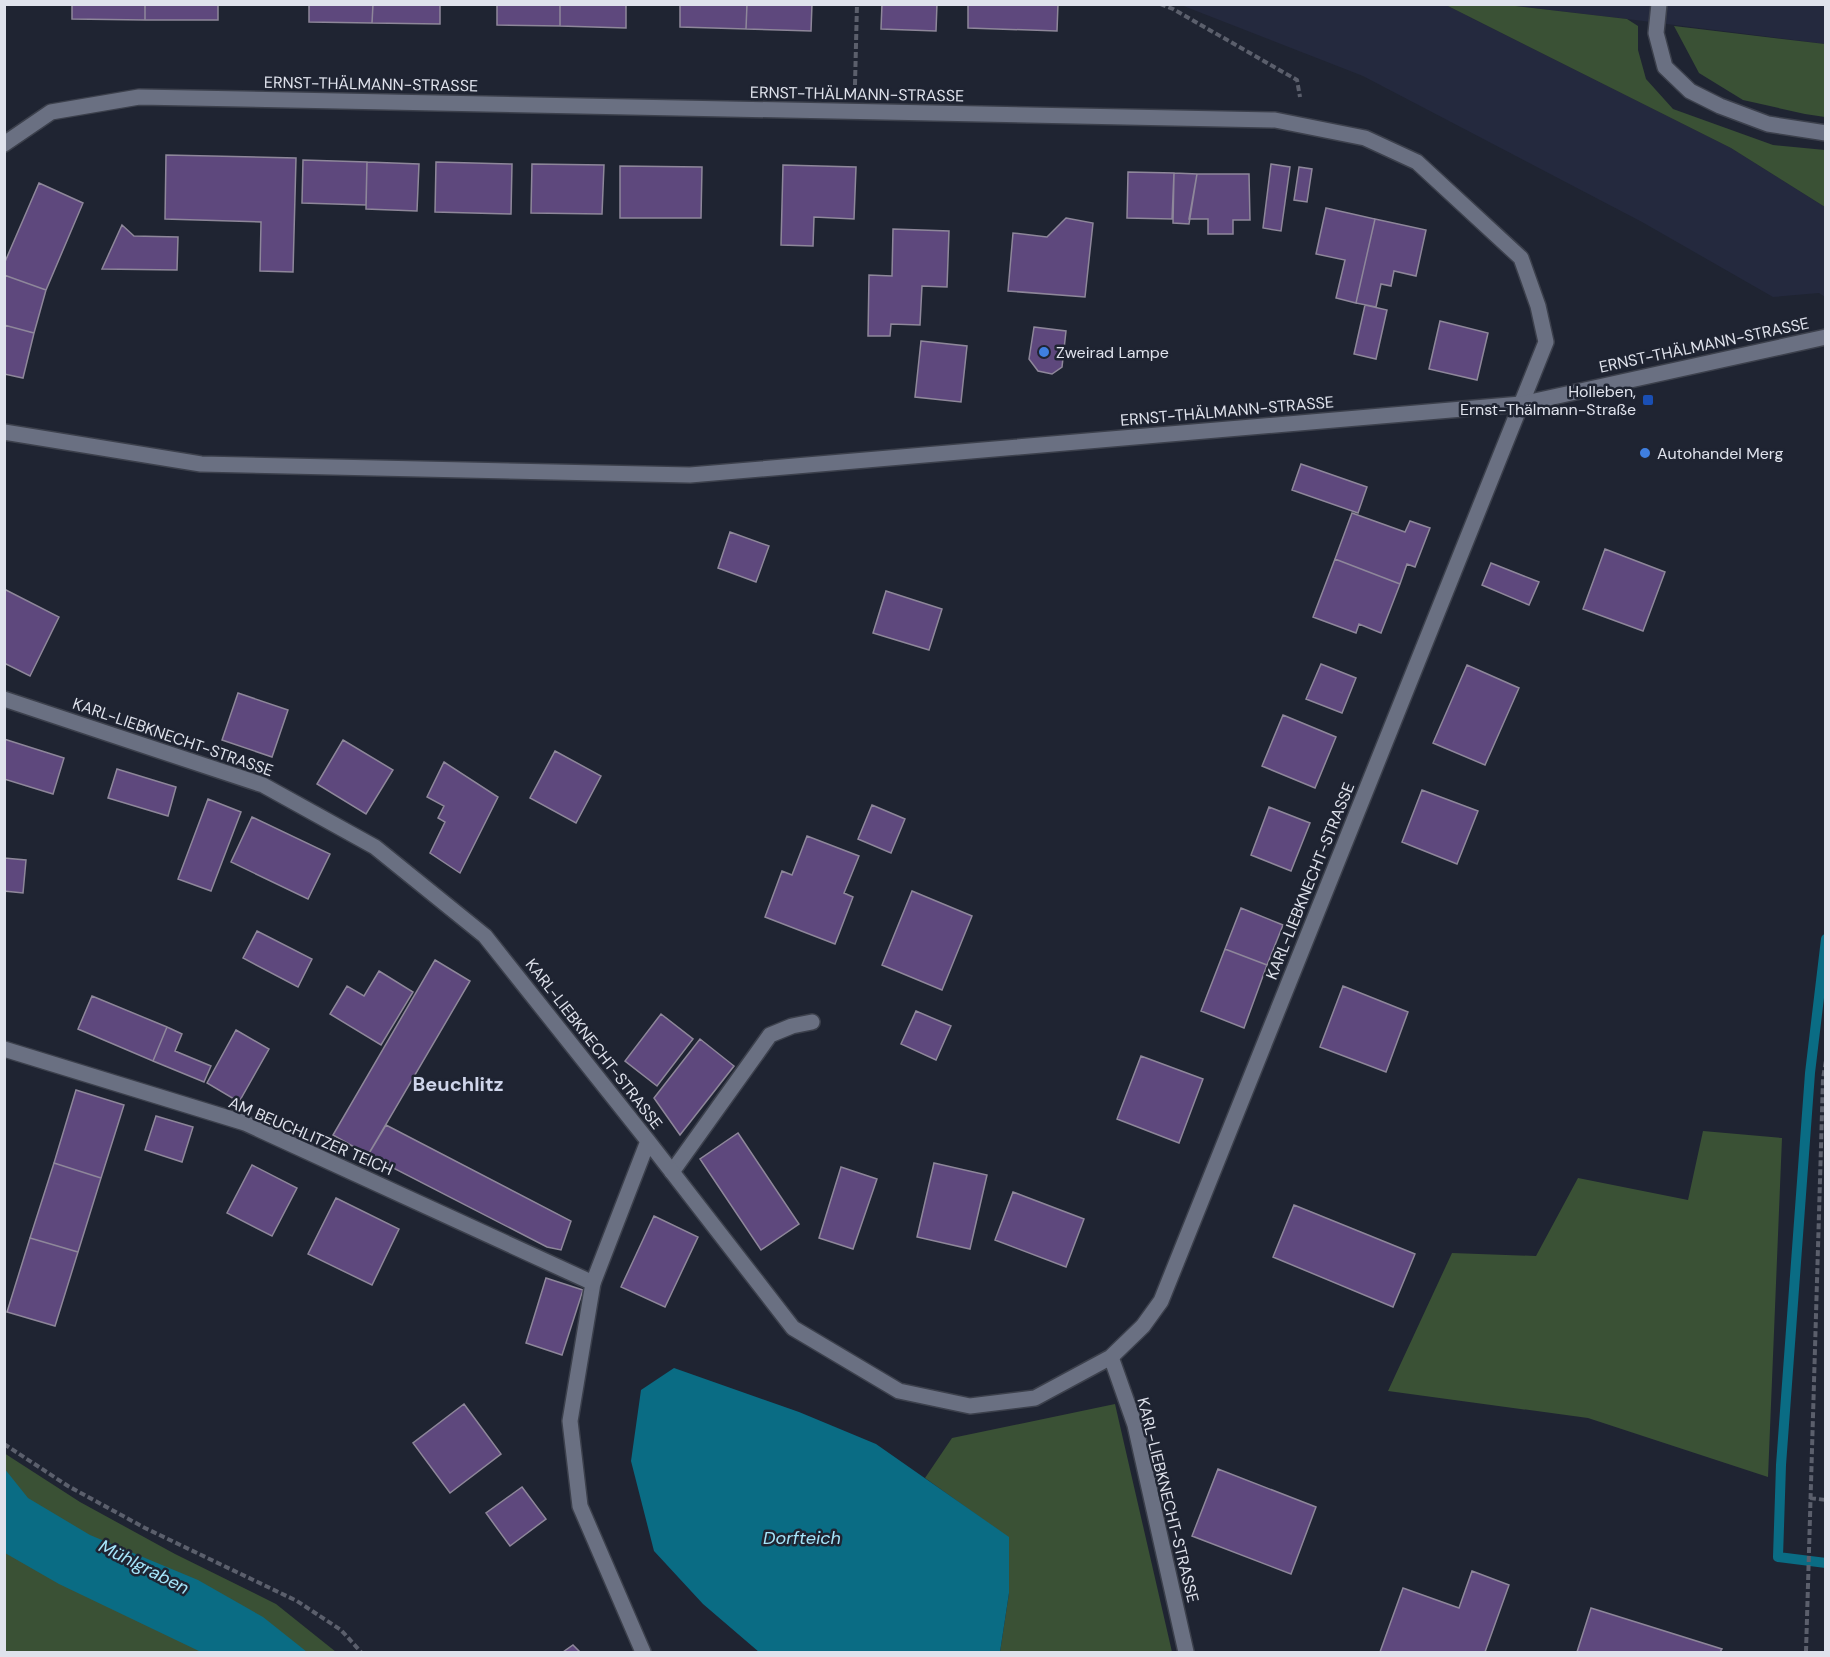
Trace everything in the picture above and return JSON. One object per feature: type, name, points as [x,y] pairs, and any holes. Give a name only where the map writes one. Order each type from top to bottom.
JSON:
[{"type":"street","points":[[1659,4],[1656,33],[1665,67],[1690,91],[1720,106],[1768,124],[1826,133]]},
{"type":"street","name":"ERNST-THÄLMANN-STRASSE","points":[[4,144],[51,112],[139,97],[1275,120],[1305,125],[1365,138],[1417,162],[1521,258],[1538,306],[1546,342],[1521,404]]},
{"type":"street","name":"ERNST-THÄLMANN-STRASSE","points":[[4,432],[201,464],[690,475],[1521,404],[1826,337]]},
{"type":"street","name":"KARL-LIEBKNECHT-STRASSE","points":[[4,699],[263,785],[375,847],[485,936],[793,1328],[898,1391],[970,1406],[1035,1398],[1111,1358],[1143,1326],[1161,1300],[1521,404]]},
{"type":"street","points":[[672,1172],[770,1035],[792,1026],[812,1022]]},
{"type":"street","name":"AM BEUCHLITZER TEICH","points":[[4,1049],[245,1123],[593,1283]]},
{"type":"street","points":[[643,1653],[580,1506],[570,1421],[593,1283],[648,1141]]},
{"type":"street","name":"KARL-LIEBKNECHT-STRASSE","points":[[1111,1358],[1135,1425],[1186,1653]]},
{"type":"path","points":[[854,112],[857,4]]},
{"type":"path","points":[[1161,4],[1297,80],[1305,125]]},
{"type":"path","points":[[1806,1653],[1823,1079],[1826,1060]]},
{"type":"path","points":[[4,1444],[68,1486],[145,1528],[297,1601],[341,1630],[361,1653]]},
{"type":"path","points":[[1810,1498],[1826,1500]]},
{"type":"shaded area","points":[[1181,5],[1446,5],[1731,148],[1825,207],[1825,297],[1819,293],[1773,297],[1642,222],[1363,76]]},
{"type":"shaded area","points":[[1507,5],[1825,5],[1825,44],[1627,19]]},
{"type":"green space","points":[[1446,5],[1507,5],[1627,19],[1638,26],[1638,50],[1646,79],[1673,109],[1773,145],[1825,150],[1825,207],[1731,148]]},
{"type":"green space","points":[[1674,26],[1825,44],[1825,117],[1743,100],[1699,73]]},
{"type":"green space","points":[[1703,1131],[1782,1138],[1768,1477],[1588,1418],[1388,1391],[1452,1253],[1536,1256],[1578,1178],[1688,1200]]},
{"type":"green space","points":[[1115,1404],[1172,1652],[1000,1652],[1009,1593],[1009,1538],[925,1478],[952,1438]]},
{"type":"green space","points":[[4,1453],[80,1502],[175,1554],[276,1604],[336,1652],[5,1652]]},
{"type":"water","name":"Dorfteich","points":[[674,1368],[799,1412],[876,1444],[1009,1537],[1009,1593],[1000,1652],[759,1652],[703,1604],[654,1551],[631,1461],[641,1390]]},
{"type":"water","name":"Mühlgraben","points":[[4,1468],[28,1498],[90,1535],[198,1580],[263,1617],[307,1652],[201,1652],[59,1584],[5,1553]]},
{"type":"building","points":[[72,4],[145,4],[145,20],[72,19]]},
{"type":"building","points":[[145,4],[218,4],[218,20],[145,20]]},
{"type":"building","points":[[309,4],[373,4],[372,23],[309,22]]},
{"type":"building","points":[[373,4],[440,4],[440,24],[372,23]]},
{"type":"building","points":[[497,4],[560,4],[560,26],[497,25]]},
{"type":"building","points":[[560,4],[626,4],[626,28],[560,26]]},
{"type":"building","points":[[680,4],[747,4],[746,29],[680,27]]},
{"type":"building","points":[[747,4],[812,4],[811,31],[746,29]]},
{"type":"building","points":[[882,4],[937,4],[936,31],[881,29]]},
{"type":"building","points":[[968,4],[1058,4],[1057,31],[968,28]]},
{"type":"building","points":[[166,155],[296,158],[293,272],[260,271],[261,222],[165,219]]},
{"type":"building","points":[[303,160],[367,162],[366,205],[302,203]]},
{"type":"building","points":[[367,162],[419,164],[417,211],[366,209]]},
{"type":"building","points":[[436,162],[512,164],[511,214],[435,212]]},
{"type":"building","points":[[532,164],[604,165],[602,214],[531,213]]},
{"type":"building","points":[[1271,164],[1290,167],[1281,231],[1263,228]]},
{"type":"building","points":[[783,165],[856,167],[854,219],[814,217],[813,246],[781,245]]},
{"type":"building","points":[[620,166],[702,167],[701,218],[620,218]]},
{"type":"building","points":[[1299,167],[1312,169],[1307,202],[1294,200]]},
{"type":"building","points":[[1128,172],[1174,173],[1172,219],[1127,218]]},
{"type":"building","points":[[1174,173],[1197,174],[1189,224],[1173,223]]},
{"type":"building","points":[[1197,174],[1249,174],[1250,220],[1233,220],[1233,234],[1208,234],[1208,219],[1189,219]]},
{"type":"building","points":[[39,183],[83,203],[46,290],[4,275],[4,264]]},
{"type":"building","points":[[1326,208],[1375,219],[1356,303],[1336,298],[1345,260],[1316,254]]},
{"type":"building","points":[[1066,218],[1093,223],[1085,297],[1008,291],[1013,233],[1047,237]]},
{"type":"building","points":[[1375,219],[1426,230],[1416,276],[1394,271],[1391,286],[1381,284],[1376,307],[1356,303]]},
{"type":"building","points":[[122,225],[134,236],[178,237],[177,270],[102,269]]},
{"type":"building","points":[[893,229],[949,231],[947,287],[922,286],[920,325],[891,324],[890,336],[868,336],[869,275],[892,276]]},
{"type":"building","points":[[4,275],[46,290],[34,333],[4,325]]},
{"type":"building","points":[[1365,305],[1387,310],[1376,359],[1354,354]]},
{"type":"building","points":[[1440,321],[1488,333],[1477,380],[1429,369]]},
{"type":"building","points":[[4,325],[34,333],[23,378],[4,374]]},
{"type":"building","points":[[1034,327],[1066,331],[1062,367],[1052,374],[1038,371],[1029,359]]},
{"type":"building","points":[[921,341],[967,346],[961,402],[915,397]]},
{"type":"building","points":[[1301,464],[1367,487],[1358,513],[1292,490]]},
{"type":"building","points":[[1352,513],[1405,532],[1410,521],[1430,528],[1415,567],[1407,564],[1400,584],[1335,559]]},
{"type":"building","points":[[730,532],[769,546],[756,582],[718,568]]},
{"type":"building","points":[[1605,549],[1665,572],[1643,631],[1583,609]]},
{"type":"building","points":[[1335,559],[1400,584],[1381,633],[1359,624],[1356,633],[1313,617]]},
{"type":"building","points":[[1491,563],[1539,582],[1529,605],[1482,585]]},
{"type":"building","points":[[4,589],[59,617],[30,676],[4,663]]},
{"type":"building","points":[[886,591],[942,609],[929,650],[873,633]]},
{"type":"building","points":[[1321,664],[1356,678],[1342,713],[1306,699]]},
{"type":"building","points":[[1467,665],[1519,688],[1485,765],[1433,743]]},
{"type":"building","points":[[238,693],[288,710],[272,757],[222,740]]},
{"type":"building","points":[[1283,715],[1336,737],[1315,788],[1262,766]]},
{"type":"building","points":[[4,739],[64,758],[53,794],[4,779]]},
{"type":"building","points":[[343,740],[393,770],[366,814],[317,784]]},
{"type":"building","points":[[555,751],[601,776],[576,823],[530,798]]},
{"type":"building","points":[[444,762],[498,797],[460,873],[430,853],[445,822],[438,818],[444,806],[427,797]]},
{"type":"building","points":[[117,769],[176,787],[168,816],[108,798]]},
{"type":"building","points":[[1422,790],[1478,811],[1457,864],[1402,842]]},
{"type":"building","points":[[208,799],[241,812],[211,891],[178,879]]},
{"type":"building","points":[[872,805],[905,819],[891,853],[858,839]]},
{"type":"building","points":[[1269,807],[1310,823],[1291,871],[1251,855]]},
{"type":"building","points":[[252,817],[330,854],[308,899],[231,862]]},
{"type":"building","points":[[807,836],[859,856],[844,893],[853,897],[835,944],[765,917],[782,871],[792,875]]},
{"type":"building","points":[[4,858],[26,860],[23,893],[4,891]]},
{"type":"building","points":[[912,891],[972,916],[942,990],[882,965]]},
{"type":"building","points":[[1241,908],[1283,925],[1267,965],[1225,949]]},
{"type":"building","points":[[257,931],[312,959],[298,987],[243,958]]},
{"type":"building","points":[[1225,949],[1267,965],[1244,1028],[1201,1011]]},
{"type":"building","points":[[435,960],[470,981],[368,1155],[333,1135]]},
{"type":"building","points":[[379,971],[413,992],[381,1045],[330,1014],[347,986],[364,996]]},
{"type":"building","points":[[1343,986],[1408,1012],[1386,1072],[1320,1047]]},
{"type":"building","points":[[92,996],[167,1027],[153,1061],[78,1029]]},
{"type":"building","points":[[916,1011],[951,1026],[936,1060],[901,1044]]},
{"type":"building","points":[[661,1014],[693,1039],[657,1086],[625,1061]]},
{"type":"building","points":[[167,1027],[182,1034],[175,1051],[211,1066],[204,1082],[153,1061]]},
{"type":"building","points":[[236,1030],[269,1049],[239,1102],[207,1083]]},
{"type":"building","points":[[700,1039],[734,1066],[680,1135],[654,1098]]},
{"type":"building","points":[[1141,1056],[1203,1079],[1179,1143],[1117,1119]]},
{"type":"building","points":[[76,1090],[124,1105],[101,1178],[54,1163]]},
{"type":"building","points":[[156,1116],[193,1127],[182,1162],[145,1150]]},
{"type":"building","points":[[386,1125],[571,1221],[561,1250],[547,1247],[368,1155]]},
{"type":"building","points":[[738,1133],[799,1224],[761,1250],[700,1159]]},
{"type":"building","points":[[54,1163],[101,1178],[78,1252],[30,1238]]},
{"type":"building","points":[[934,1163],[987,1175],[970,1249],[917,1237]]},
{"type":"building","points":[[252,1165],[297,1188],[272,1236],[227,1213]]},
{"type":"building","points":[[841,1167],[877,1179],[853,1249],[819,1238]]},
{"type":"building","points":[[1013,1192],[1084,1219],[1066,1267],[995,1240]]},
{"type":"building","points":[[336,1198],[399,1229],[372,1285],[308,1254]]},
{"type":"building","points":[[1294,1205],[1415,1254],[1393,1307],[1273,1257]]},
{"type":"building","points":[[654,1216],[698,1237],[665,1307],[621,1287]]},
{"type":"building","points":[[30,1238],[78,1252],[55,1326],[7,1312]]},
{"type":"building","points":[[546,1278],[583,1290],[562,1355],[526,1343]]},
{"type":"building","points":[[464,1404],[501,1454],[450,1493],[413,1443]]},
{"type":"building","points":[[1218,1469],[1316,1507],[1291,1574],[1192,1536]]},
{"type":"building","points":[[522,1487],[546,1519],[510,1546],[486,1513]]},
{"type":"building","points":[[1472,1571],[1509,1585],[1485,1652],[1380,1652],[1403,1588],[1459,1608]]},
{"type":"building","points":[[1591,1608],[1722,1649],[1720,1652],[1577,1652]]},
{"type":"building","points":[[573,1645],[580,1652],[563,1652]]},
{"type":"waterway","points":[[1826,939],[1810,1073],[1781,1465],[1778,1557],[1826,1563]]},
{"type":"place","name":"Zweirad Lampe","points":[[1044,352]]},
{"type":"place","name":"Holleben, Ernst-Thälmann-Straße","points":[[1648,400]]},
{"type":"place","name":"Autohandel Merg","points":[[1645,453]]},
{"type":"district","name":"Beuchlitz","points":[[458,1084]]}]
